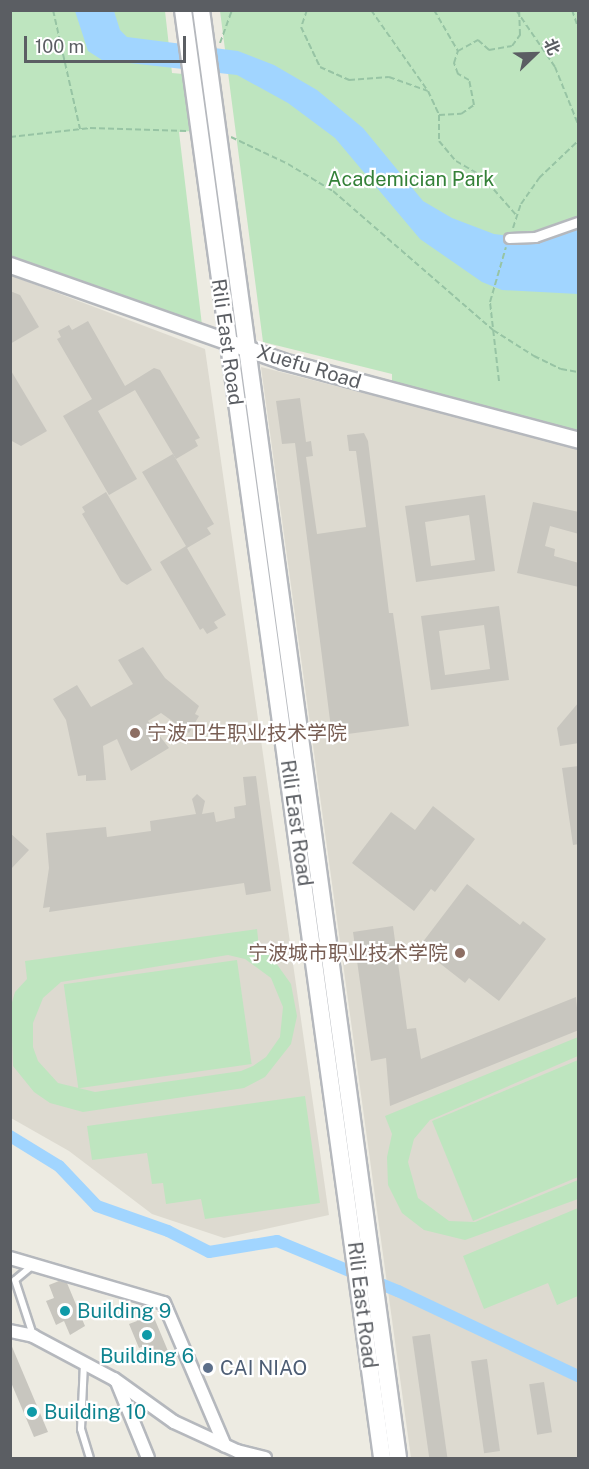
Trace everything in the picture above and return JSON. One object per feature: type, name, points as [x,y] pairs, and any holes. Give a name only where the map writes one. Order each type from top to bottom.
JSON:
[{"type":"main road","name":"Rili East Road","points":[[202,18],[248,349],[364,1256],[361,1295],[382,1458]]},
{"type":"main road","name":"Rili East Road","points":[[184,19],[227,342],[364,1256],[378,1301],[398,1458]]},
{"type":"street","points":[[508,241],[535,237],[579,222]]},
{"type":"street","name":"Xuefu Road","points":[[10,265],[248,349],[579,440]]},
{"type":"street","points":[[10,1258],[164,1303],[225,1446]]},
{"type":"street","points":[[10,1331],[33,1336],[84,1363],[117,1382],[174,1422],[225,1446],[265,1458]]},
{"type":"street","points":[[117,1382],[148,1458]]},
{"type":"lane","points":[[33,1265],[15,1280],[33,1336]]},
{"type":"lane","points":[[84,1363],[81,1429],[90,1458]]},
{"type":"path","points":[[53,10],[80,129]]},
{"type":"path","points":[[219,33],[220,44],[232,10]]},
{"type":"path","points":[[307,10],[301,27],[320,67],[349,80],[388,77],[429,91]]},
{"type":"path","points":[[371,10],[429,91],[439,115],[439,141],[456,161],[482,176],[517,216]]},
{"type":"path","points":[[434,10],[458,51]]},
{"type":"path","points":[[572,10],[579,27]]},
{"type":"path","points":[[439,115],[460,114],[474,105],[469,80],[458,74],[454,63],[458,51],[478,40],[489,50],[512,46],[520,35],[518,11]]},
{"type":"path","points":[[518,11],[555,67],[579,123]]},
{"type":"path","points":[[10,137],[80,129],[169,128],[198,132]]},
{"type":"path","points":[[217,135],[260,149],[333,191],[492,328],[534,356],[561,369],[579,372]]},
{"type":"path","points":[[499,381],[490,302],[508,241],[517,216],[538,178],[579,141]]},
{"type":"shaded area","name":"宁波卫生职业技术学院","points":[[10,275],[205,349],[329,1215],[224,1238],[152,1214],[69,1151],[11,1118]]},
{"type":"shaded area","name":"宁波城市职业技术学院","points":[[261,367],[578,448],[578,1458],[411,1458]]},
{"type":"green space","points":[[10,11],[165,11],[172,73],[183,74],[191,131],[179,132],[202,325],[11,256]]},
{"type":"green space","name":"Academician Park","points":[[220,11],[578,11],[578,432],[392,384],[392,374],[263,342]]},
{"type":"green space","points":[[257,929],[259,948],[271,956],[291,984],[297,1016],[291,1044],[265,1077],[244,1088],[83,1112],[50,1103],[34,1092],[13,1066],[11,1006],[15,992],[27,979],[25,961]],"holes":[[[228,955],[245,959],[271,978],[283,1007],[280,1037],[266,1057],[253,1066],[241,1071],[95,1092],[58,1083],[38,1061],[33,1047],[33,1023],[43,998],[61,982]]]},
{"type":"green space","points":[[237,960],[252,1064],[78,1088],[64,984]]},
{"type":"green space","points":[[578,1037],[578,1056],[430,1120],[414,1139],[408,1162],[418,1198],[449,1221],[475,1222],[578,1180],[578,1199],[465,1240],[424,1230],[402,1213],[388,1185],[387,1157],[392,1134],[385,1116]]},
{"type":"green space","points":[[578,1060],[578,1177],[473,1221],[432,1121]]},
{"type":"green space","points":[[305,1096],[320,1203],[205,1219],[201,1199],[166,1204],[163,1183],[152,1184],[147,1153],[92,1160],[87,1126]]},
{"type":"green space","points":[[578,1208],[578,1296],[557,1305],[548,1283],[484,1309],[463,1256]]},
{"type":"water","points":[[75,11],[114,11],[120,30],[127,37],[238,51],[274,65],[317,90],[363,128],[423,201],[452,218],[494,234],[525,238],[578,222],[578,294],[502,290],[482,282],[420,239],[335,138],[288,103],[237,75],[102,60],[88,51]]},
{"type":"building","points":[[10,291],[20,295],[39,327],[10,344]]},
{"type":"building","points":[[88,321],[125,386],[154,368],[160,370],[200,438],[195,440],[198,446],[176,459],[135,390],[98,411],[137,479],[109,495],[63,416],[92,399],[57,339],[61,337],[58,331],[69,325],[72,330]]},
{"type":"building","points":[[10,369],[47,431],[21,446],[10,440]]},
{"type":"building","points":[[300,398],[306,442],[311,441],[313,456],[306,457],[317,534],[366,527],[356,451],[349,451],[347,435],[364,433],[368,441],[389,613],[393,613],[409,726],[332,736],[295,443],[282,444],[276,401]]},
{"type":"building","points":[[173,454],[214,524],[207,528],[211,534],[187,548],[226,615],[214,622],[218,628],[207,634],[203,628],[200,630],[160,562],[186,546],[142,472]]},
{"type":"building","points":[[106,492],[152,570],[127,585],[121,581],[82,514],[85,512],[82,507]]},
{"type":"building","points":[[485,495],[495,571],[416,582],[405,506]],"holes":[[[469,515],[475,560],[431,566],[425,522]]]},
{"type":"building","points":[[533,502],[579,512],[579,534],[550,526],[545,546],[555,549],[554,556],[579,563],[579,587],[517,573]]},
{"type":"building","points":[[499,606],[509,680],[431,690],[421,616]],"holes":[[[484,625],[490,669],[445,675],[439,631]]]},
{"type":"building","points":[[143,647],[165,678],[199,706],[195,714],[199,716],[189,733],[161,713],[148,721],[169,748],[131,771],[117,739],[103,746],[106,780],[86,781],[86,775],[78,776],[66,720],[53,699],[77,685],[91,707],[133,684],[118,660]]},
{"type":"building","points":[[579,702],[579,743],[560,746],[557,728]]},
{"type":"building","points":[[579,766],[579,844],[573,845],[562,768]]},
{"type":"building","points":[[256,776],[271,891],[246,895],[244,883],[49,912],[50,907],[43,908],[49,868],[46,833],[106,827],[107,837],[151,831],[150,821],[196,814],[192,799],[197,794],[205,801],[202,814],[214,812],[216,822],[235,818],[234,807],[246,805],[243,777]]},
{"type":"building","points":[[433,806],[475,839],[435,892],[431,889],[414,911],[352,863],[391,812],[415,830]]},
{"type":"building","points":[[10,833],[29,850],[10,870]]},
{"type":"building","points":[[467,884],[520,925],[523,921],[546,939],[499,1001],[469,978],[465,983],[419,947]]},
{"type":"building","points":[[393,926],[407,1029],[416,1028],[421,1059],[576,997],[579,1030],[390,1106],[386,1058],[371,1061],[353,932]]},
{"type":"building","name":"Building 9","points":[[59,1281],[67,1283],[85,1326],[70,1335],[64,1321],[56,1325],[46,1301],[54,1298],[49,1285]]},
{"type":"building","name":"Building 6","points":[[143,1305],[150,1308],[168,1351],[152,1359],[147,1345],[139,1348],[129,1324],[137,1321],[132,1310]]},
{"type":"building","points":[[430,1334],[447,1458],[429,1458],[412,1337]]},
{"type":"building","points":[[10,1342],[48,1432],[34,1437],[10,1380]]},
{"type":"building","points":[[487,1359],[500,1451],[484,1453],[471,1361]]},
{"type":"building","points":[[544,1382],[552,1432],[537,1435],[529,1384]]},
{"type":"waterway","points":[[10,1136],[59,1166],[97,1206],[168,1231],[209,1252],[277,1241],[398,1291],[578,1376]]},
{"type":"place","name":"宁波卫生职业技术学院","points":[[135,733]]},
{"type":"place","name":"宁波城市职业技术学院","points":[[460,953]]},
{"type":"place","name":"Building 9","points":[[65,1311]]},
{"type":"place","name":"Building 6","points":[[147,1335]]},
{"type":"place","name":"CAI NIAO","points":[[208,1368]]},
{"type":"place","name":"Building 10","points":[[32,1412]]}]
